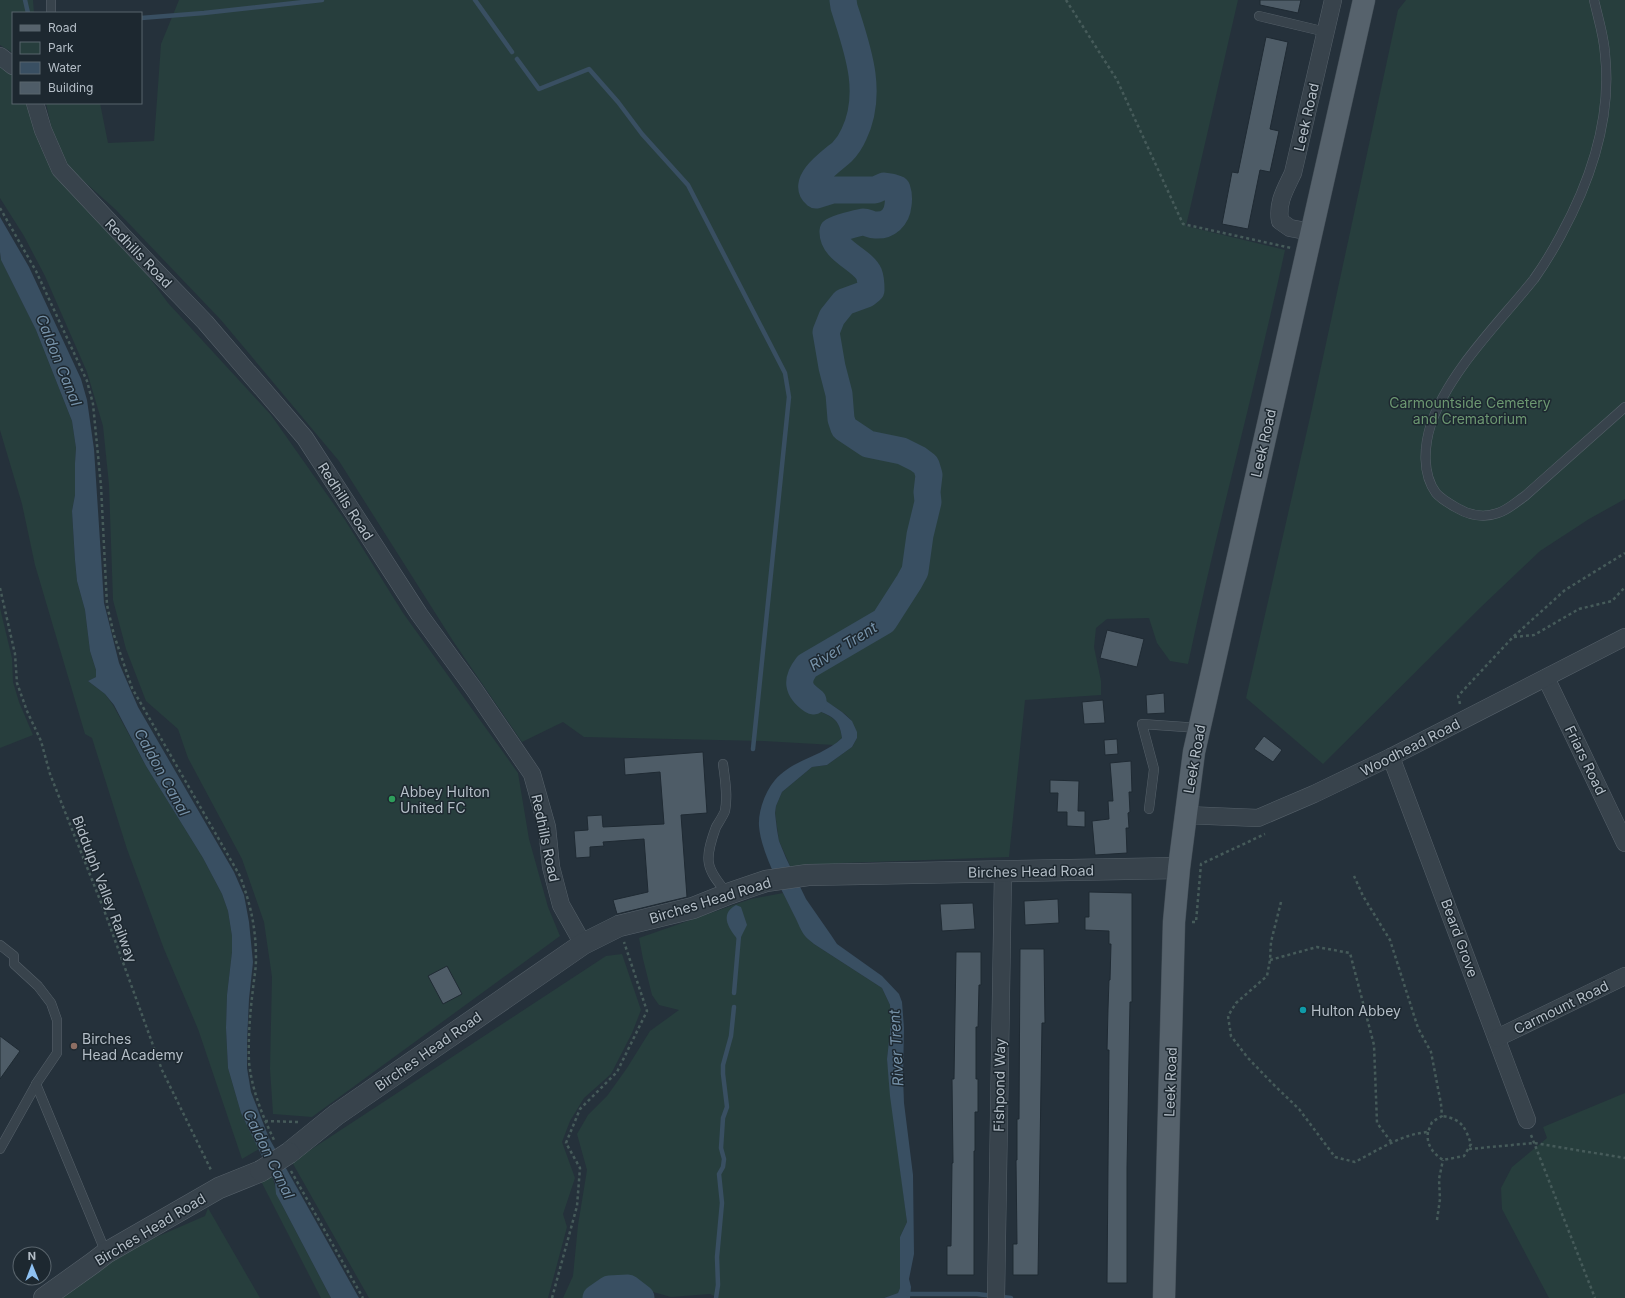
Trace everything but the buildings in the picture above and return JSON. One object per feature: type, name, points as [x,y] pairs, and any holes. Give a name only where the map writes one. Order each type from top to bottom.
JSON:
[{"type":"main road","name":"Leek Road","points":[[1164,1298],[1174,922],[1185,815],[1194,752],[1364,0]]},
{"type":"street","name":"Leek Road","points":[[1309,242],[1280,221],[1278,210],[1283,194],[1293,173],[1333,0]]},
{"type":"street","points":[[0,56],[12,65]]},
{"type":"street","name":"Redhills Road","points":[[35,104],[43,130],[60,169],[205,322],[305,438],[418,614],[474,689],[532,774],[546,827],[551,867],[561,905],[583,944]]},
{"type":"street","name":"Woodhead Road","points":[[1185,815],[1258,818],[1314,794],[1391,757],[1625,638]]},
{"type":"street","name":"Friars Road","points":[[1546,678],[1625,843]]},
{"type":"street","name":"Beard Grove","points":[[1391,757],[1527,1120]]},
{"type":"street","name":"Birches Head Road","points":[[44,1298],[106,1253],[219,1188],[262,1171],[285,1156],[336,1115],[583,944],[619,926],[693,908],[766,881],[808,875],[1179,868]]},
{"type":"street","name":"Fishpond Way","points":[[996,1292],[1003,872]]},
{"type":"street","name":"Carmount Road","points":[[1497,1038],[1625,976]]},
{"type":"lane","points":[[51,0],[51,12]]},
{"type":"lane","points":[[1594,0],[1606,54],[1606,87],[1604,122],[1591,169],[1571,217],[1551,254],[1534,278],[1472,355],[1445,394],[1431,424],[1425,449],[1426,467],[1430,484],[1437,495],[1467,514],[1497,514],[1508,510],[1625,407]]},
{"type":"lane","points":[[1259,16],[1326,32]]},
{"type":"lane","points":[[1149,809],[1154,769],[1142,724],[1199,728]]},
{"type":"lane","points":[[723,764],[725,784],[724,811],[716,827],[708,858],[710,869],[715,879],[728,894]]},
{"type":"lane","points":[[0,945],[14,956],[14,964],[38,986],[51,1003],[57,1020],[57,1053],[36,1084],[0,1149]]},
{"type":"lane","points":[[36,1084],[106,1253]]},
{"type":"path","points":[[1066,0],[1117,80],[1183,224],[1309,242]]},
{"type":"path","points":[[0,208],[36,271],[86,381],[92,404],[100,478],[107,605],[114,635],[130,682],[240,876],[250,901],[254,923],[256,960],[250,1023],[249,1063],[258,1105],[264,1121],[285,1156],[362,1298]]},
{"type":"path","points":[[1465,719],[1458,696],[1514,637],[1565,590],[1625,553]]},
{"type":"path","points":[[1514,637],[1534,635],[1580,609],[1612,601],[1625,587]]},
{"type":"path","name":"Biddulph Valley Railway","points":[[0,588],[15,654],[17,683],[27,711],[41,741],[50,774],[104,910],[162,1070],[219,1188]]},
{"type":"path","points":[[1174,922],[1196,922],[1201,864],[1271,831]]},
{"type":"path","points":[[1354,876],[1363,896],[1390,940],[1418,1028],[1431,1052],[1442,1116]]},
{"type":"path","points":[[1281,902],[1271,942],[1267,976],[1236,1003],[1228,1016],[1231,1036],[1258,1069],[1299,1109],[1335,1157],[1355,1162],[1415,1133],[1428,1132]]},
{"type":"path","points":[[552,1298],[577,1206],[580,1168],[566,1143],[580,1109],[617,1072],[647,1011],[619,926]]},
{"type":"path","points":[[1270,960],[1317,946],[1350,953],[1374,1045],[1376,1123],[1392,1143]]},
{"type":"path","points":[[1442,1116],[1452,1117],[1466,1128],[1471,1144],[1464,1156],[1443,1160],[1433,1152],[1427,1139],[1428,1132],[1432,1122],[1442,1116]]},
{"type":"path","points":[[1527,1120],[1534,1143],[1595,1298]]},
{"type":"path","points":[[1468,1148],[1534,1143],[1625,1158]]},
{"type":"path","points":[[1437,1220],[1440,1200],[1439,1179],[1443,1160]]},
{"type":"green space","points":[[0,0],[33,0],[34,12],[12,12],[12,52],[0,45]]},
{"type":"green space","points":[[179,0],[1238,0],[1186,226],[1285,250],[1188,664],[1170,661],[1157,643],[1149,618],[1107,619],[1096,628],[1094,647],[1101,681],[1101,695],[1025,700],[1009,857],[843,863],[792,870],[779,841],[775,813],[776,806],[782,792],[812,767],[827,765],[852,747],[857,738],[851,720],[814,692],[807,679],[811,671],[794,668],[791,675],[792,687],[800,698],[806,703],[836,721],[842,738],[834,745],[763,741],[584,737],[563,722],[522,742],[453,641],[339,461],[221,320],[115,209],[69,168],[52,130],[46,104],[100,104],[108,143],[154,141],[161,44]]},
{"type":"green space","name":"Carmountside Cemetery and Crematorium","points":[[1406,0],[1625,0],[1625,499],[1589,519],[1540,551],[1481,607],[1323,764],[1246,698],[1311,413],[1398,10]]},
{"type":"green space","points":[[0,62],[12,72],[12,104],[30,104],[38,126],[168,303],[271,415],[345,520],[403,613],[518,773],[529,839],[548,907],[560,936],[312,1117],[273,1114],[270,1069],[272,977],[264,922],[242,859],[188,758],[178,729],[146,701],[126,649],[113,600],[109,485],[103,426],[87,372],[45,276],[24,236],[0,198]]},
{"type":"green space","points":[[0,252],[1,260],[36,330],[72,421],[76,448],[75,495],[72,511],[77,581],[85,610],[90,651],[96,670],[96,677],[88,681],[105,694],[113,705],[146,766],[203,858],[222,894],[228,911],[232,936],[232,952],[227,995],[226,1028],[228,1068],[241,1113],[259,1149],[242,1159],[198,1029],[164,949],[127,849],[92,738],[85,734],[35,565],[22,504],[0,430]]},
{"type":"green space","points":[[0,608],[12,658],[13,682],[19,702],[33,735],[0,748]]},
{"type":"green space","points":[[783,893],[805,936],[814,944],[882,988],[890,1005],[891,1023],[887,1059],[907,1222],[900,1237],[900,1288],[898,1293],[884,1298],[718,1298],[710,1294],[671,1297],[653,1292],[639,1283],[602,1279],[611,1298],[563,1298],[573,1276],[578,1225],[587,1170],[577,1134],[588,1115],[607,1096],[627,1068],[650,1031],[679,1010],[659,1005],[652,995],[639,938],[751,899]]},
{"type":"green space","points":[[622,954],[641,1010],[632,1033],[611,1074],[584,1098],[570,1121],[562,1142],[575,1178],[563,1214],[567,1227],[548,1298],[369,1298],[292,1162],[606,956]]},
{"type":"green space","points":[[1625,1093],[1625,1298],[1549,1298],[1502,1209],[1501,1188],[1512,1167],[1547,1138],[1543,1127]]},
{"type":"green space","points":[[270,1172],[281,1203],[331,1298],[321,1298],[260,1179]]},
{"type":"green space","points":[[208,1208],[260,1298],[58,1298],[131,1248],[205,1216]]},
{"type":"water","name":"Caldon Canal","points":[[0,217],[29,267],[81,379],[87,400],[94,449],[104,603],[119,663],[138,707],[234,872],[244,895],[249,922],[253,962],[249,999],[247,1042],[247,1068],[251,1092],[269,1138],[359,1298],[331,1298],[276,1194],[275,1183],[241,1113],[228,1068],[226,1028],[227,995],[232,952],[232,936],[228,911],[222,894],[203,858],[146,766],[114,705],[105,694],[88,681],[96,677],[96,670],[90,651],[85,610],[77,581],[72,511],[75,495],[76,448],[72,421],[36,330],[1,260]]},
{"type":"water","points":[[794,668],[811,672],[807,679],[808,687],[852,721],[857,732],[857,738],[852,747],[827,765],[812,767],[782,792],[776,806],[775,813],[779,841],[806,899],[837,944],[882,976],[899,994],[902,1002],[904,1028],[904,1103],[913,1175],[914,1254],[909,1279],[911,1287],[910,1298],[884,1298],[898,1293],[900,1288],[900,1237],[907,1222],[890,1096],[887,1059],[891,1023],[890,1005],[882,988],[814,944],[805,936],[773,872],[761,837],[759,820],[761,808],[768,790],[775,780],[790,767],[826,750],[842,738],[839,727],[834,719],[811,707],[796,693],[792,687],[791,681],[791,675]]},
{"type":"water","points":[[736,905],[741,907],[747,925],[739,941],[727,923],[728,913]]},
{"type":"waterway","points":[[25,0],[28,12]]},
{"type":"waterway","points":[[142,18],[204,13],[322,0]]},
{"type":"waterway","points":[[475,0],[512,52]]},
{"type":"waterway","name":"River Trent","points":[[813,701],[801,689],[800,680],[803,671],[807,666],[884,621],[915,571],[920,535],[928,502],[927,492],[929,475],[926,465],[902,451],[868,444],[844,428],[841,419],[839,394],[832,367],[826,332],[832,317],[844,302],[866,294],[871,290],[871,280],[869,274],[837,244],[833,231],[863,222],[875,225],[884,224],[894,217],[899,199],[897,189],[884,186],[875,190],[832,190],[816,195],[812,190],[812,184],[815,178],[846,148],[854,134],[860,118],[863,102],[863,86],[858,54],[843,0]]},
{"type":"waterway","points":[[517,59],[539,89],[589,69],[618,102],[642,134],[688,185],[785,373],[789,397],[753,749]]},
{"type":"waterway","points":[[734,993],[739,935]]},
{"type":"waterway","points":[[716,1298],[718,1285],[717,1257],[722,1203],[719,1174],[723,1167],[724,1159],[721,1148],[723,1118],[727,1107],[723,1065],[731,1036],[734,1007]]},
{"type":"waterway","name":"River Trent","points":[[596,1298],[609,1289],[628,1288],[641,1298]]},
{"type":"waterway","points":[[908,1294],[977,1294],[1011,1298]]},
{"type":"place","name":"Abbey Hulton United FC","points":[[392,799]]},
{"type":"place","name":"Hulton Abbey","points":[[1303,1010]]},
{"type":"place","name":"Birches Head Academy","points":[[74,1046]]}]
